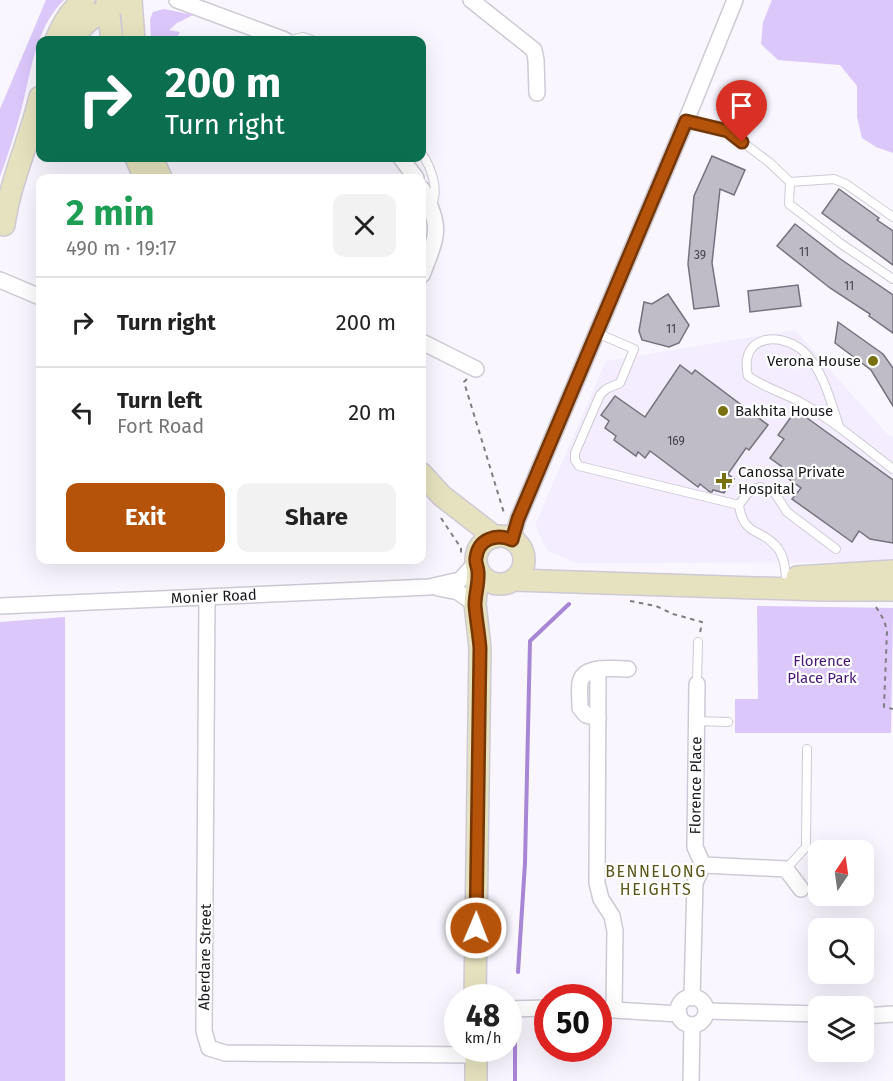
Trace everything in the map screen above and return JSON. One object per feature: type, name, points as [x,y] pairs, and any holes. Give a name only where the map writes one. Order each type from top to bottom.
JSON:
[{"type":"main road","points":[[58,36],[69,14],[84,0]]},
{"type":"main road","points":[[131,0],[134,36]]},
{"type":"main road","points":[[76,36],[81,28],[112,3]]},
{"type":"main road","points":[[112,3],[112,36]]},
{"type":"main road","points":[[2,230],[7,200],[36,115]]},
{"type":"main road","points":[[2,230],[17,206],[36,158]]},
{"type":"main road","points":[[426,481],[441,506],[483,553],[484,578],[492,583],[514,576],[567,583],[893,590]]},
{"type":"main road","points":[[480,648],[491,603],[514,576],[522,553],[483,553]]},
{"type":"main road","points":[[475,984],[480,648],[475,604],[483,553]]},
{"type":"main road","points":[[728,586],[786,578],[893,571]]},
{"type":"main road","points":[[476,1062],[476,1081]]},
{"type":"street","points":[[177,0],[274,36]]},
{"type":"street","points":[[471,0],[534,50],[537,93]]},
{"type":"street","points":[[483,553],[518,519],[735,0]]},
{"type":"street","points":[[426,197],[437,230],[426,265]]},
{"type":"street","points":[[0,280],[36,295]]},
{"type":"street","points":[[426,344],[476,369]]},
{"type":"street","name":"Monier Road","points":[[0,606],[429,587],[460,580],[483,553]]},
{"type":"street","name":"Monier Road","points":[[429,587],[458,592],[475,604]]},
{"type":"street","name":"Aberdare Street","points":[[207,597],[204,1031],[209,1047],[225,1053],[444,1052]]},
{"type":"street","points":[[628,669],[598,669],[597,883],[601,900],[612,916],[615,931],[614,1009],[679,1014]]},
{"type":"street","name":"Florence Place","points":[[697,684],[695,847],[703,865]]},
{"type":"street","points":[[692,998],[694,883],[703,865],[786,869],[801,889]]},
{"type":"street","points":[[692,998],[700,1000],[706,1011],[702,1021],[692,1025],[685,1023],[679,1014],[680,1005],[692,998]]},
{"type":"street","points":[[706,1011],[808,1014]]},
{"type":"street","points":[[874,1015],[893,1014]]},
{"type":"street","points":[[691,1081],[692,1025]]},
{"type":"lane","points":[[686,121],[728,131],[770,163],[790,182],[834,178],[893,217]]},
{"type":"lane","points":[[425,162],[434,183],[434,200],[431,206]]},
{"type":"lane","points":[[790,182],[789,204],[840,243],[893,279]]},
{"type":"lane","points":[[597,333],[634,349],[620,383],[606,389],[600,395],[575,453],[575,460],[579,466],[740,506]]},
{"type":"lane","points":[[838,426],[821,378],[805,352],[780,340],[755,342],[747,352],[745,363],[748,375],[761,385],[801,402],[838,426],[893,469]]},
{"type":"lane","points":[[786,578],[784,560],[776,547],[747,527],[741,516],[740,506],[750,490],[760,487],[768,489],[779,497],[787,512],[836,549]]},
{"type":"lane","name":"Florence Place","points":[[697,684],[698,642]]},
{"type":"lane","points":[[696,721],[728,722]]},
{"type":"lane","points":[[786,869],[806,847],[807,749]]},
{"type":"path","points":[[476,369],[464,382],[505,516]]},
{"type":"path","points":[[441,506],[461,548],[483,553]]},
{"type":"path","points":[[623,596],[632,602],[656,606],[673,614],[702,622],[698,642]]},
{"type":"path","points":[[873,602],[884,620],[887,631],[884,707],[893,709]]},
{"type":"shaded area","name":"Canossa Private Hospital","points":[[795,330],[887,434],[893,437],[893,562],[575,563],[547,550],[535,525],[606,361]]},
{"type":"green space","points":[[46,0],[64,0],[54,11],[40,36],[36,36],[36,49],[19,119],[0,177],[0,109]]},
{"type":"green space","points":[[772,0],[893,0],[893,153],[876,147],[862,138],[857,117],[857,86],[840,65],[778,60],[761,44],[763,22]]},
{"type":"green space","points":[[164,9],[193,15],[169,30],[180,32],[178,36],[151,36],[150,19],[153,12]]},
{"type":"green space","name":"Florence Place Park","points":[[757,606],[893,608],[891,733],[735,733],[735,699],[758,699]]},
{"type":"green space","points":[[65,617],[65,1081],[0,1081],[0,622]]},
{"type":"building","points":[[712,156],[745,170],[734,195],[720,189],[712,263],[719,306],[694,309],[688,264],[694,196]]},
{"type":"building","points":[[839,189],[893,231],[893,265],[822,213]]},
{"type":"building","points":[[795,224],[893,295],[893,333],[777,246]]},
{"type":"building","points":[[798,285],[801,306],[750,312],[748,291]]},
{"type":"building","points":[[668,294],[689,325],[679,343],[669,347],[642,340],[639,331],[644,302],[652,304]]},
{"type":"building","name":"Verona House","points":[[838,322],[883,354],[893,368],[893,406],[871,370],[835,343]]},
{"type":"building","points":[[680,365],[692,374],[695,370],[768,425],[749,450],[746,448],[728,474],[734,479],[724,493],[713,490],[710,492],[700,484],[698,487],[650,451],[645,458],[638,452],[636,456],[614,440],[616,436],[605,428],[609,421],[601,415],[615,396],[645,417]]},
{"type":"building","points":[[796,410],[893,480],[893,543],[870,539],[859,531],[852,542],[792,499],[801,488],[782,474],[785,469],[770,458],[784,439],[778,435]]},
{"type":"waterway","points":[[518,972],[525,863],[530,641],[569,604]]},
{"type":"waterway","points":[[515,1062],[515,1081]]},
{"type":"place","name":"Verona House","points":[[873,361]]},
{"type":"place","name":"Bakhita House","points":[[723,411]]},
{"type":"place","name":"Canossa Private Hospital","points":[[724,481]]},
{"type":"district","name":"BENNELONG HEIGHTS","points":[[656,880]]},
{"type":"route","points":[[476,928],[480,648],[475,604],[478,550],[490,538],[501,536],[512,540],[518,519],[686,121],[728,131],[742,142]]}]
